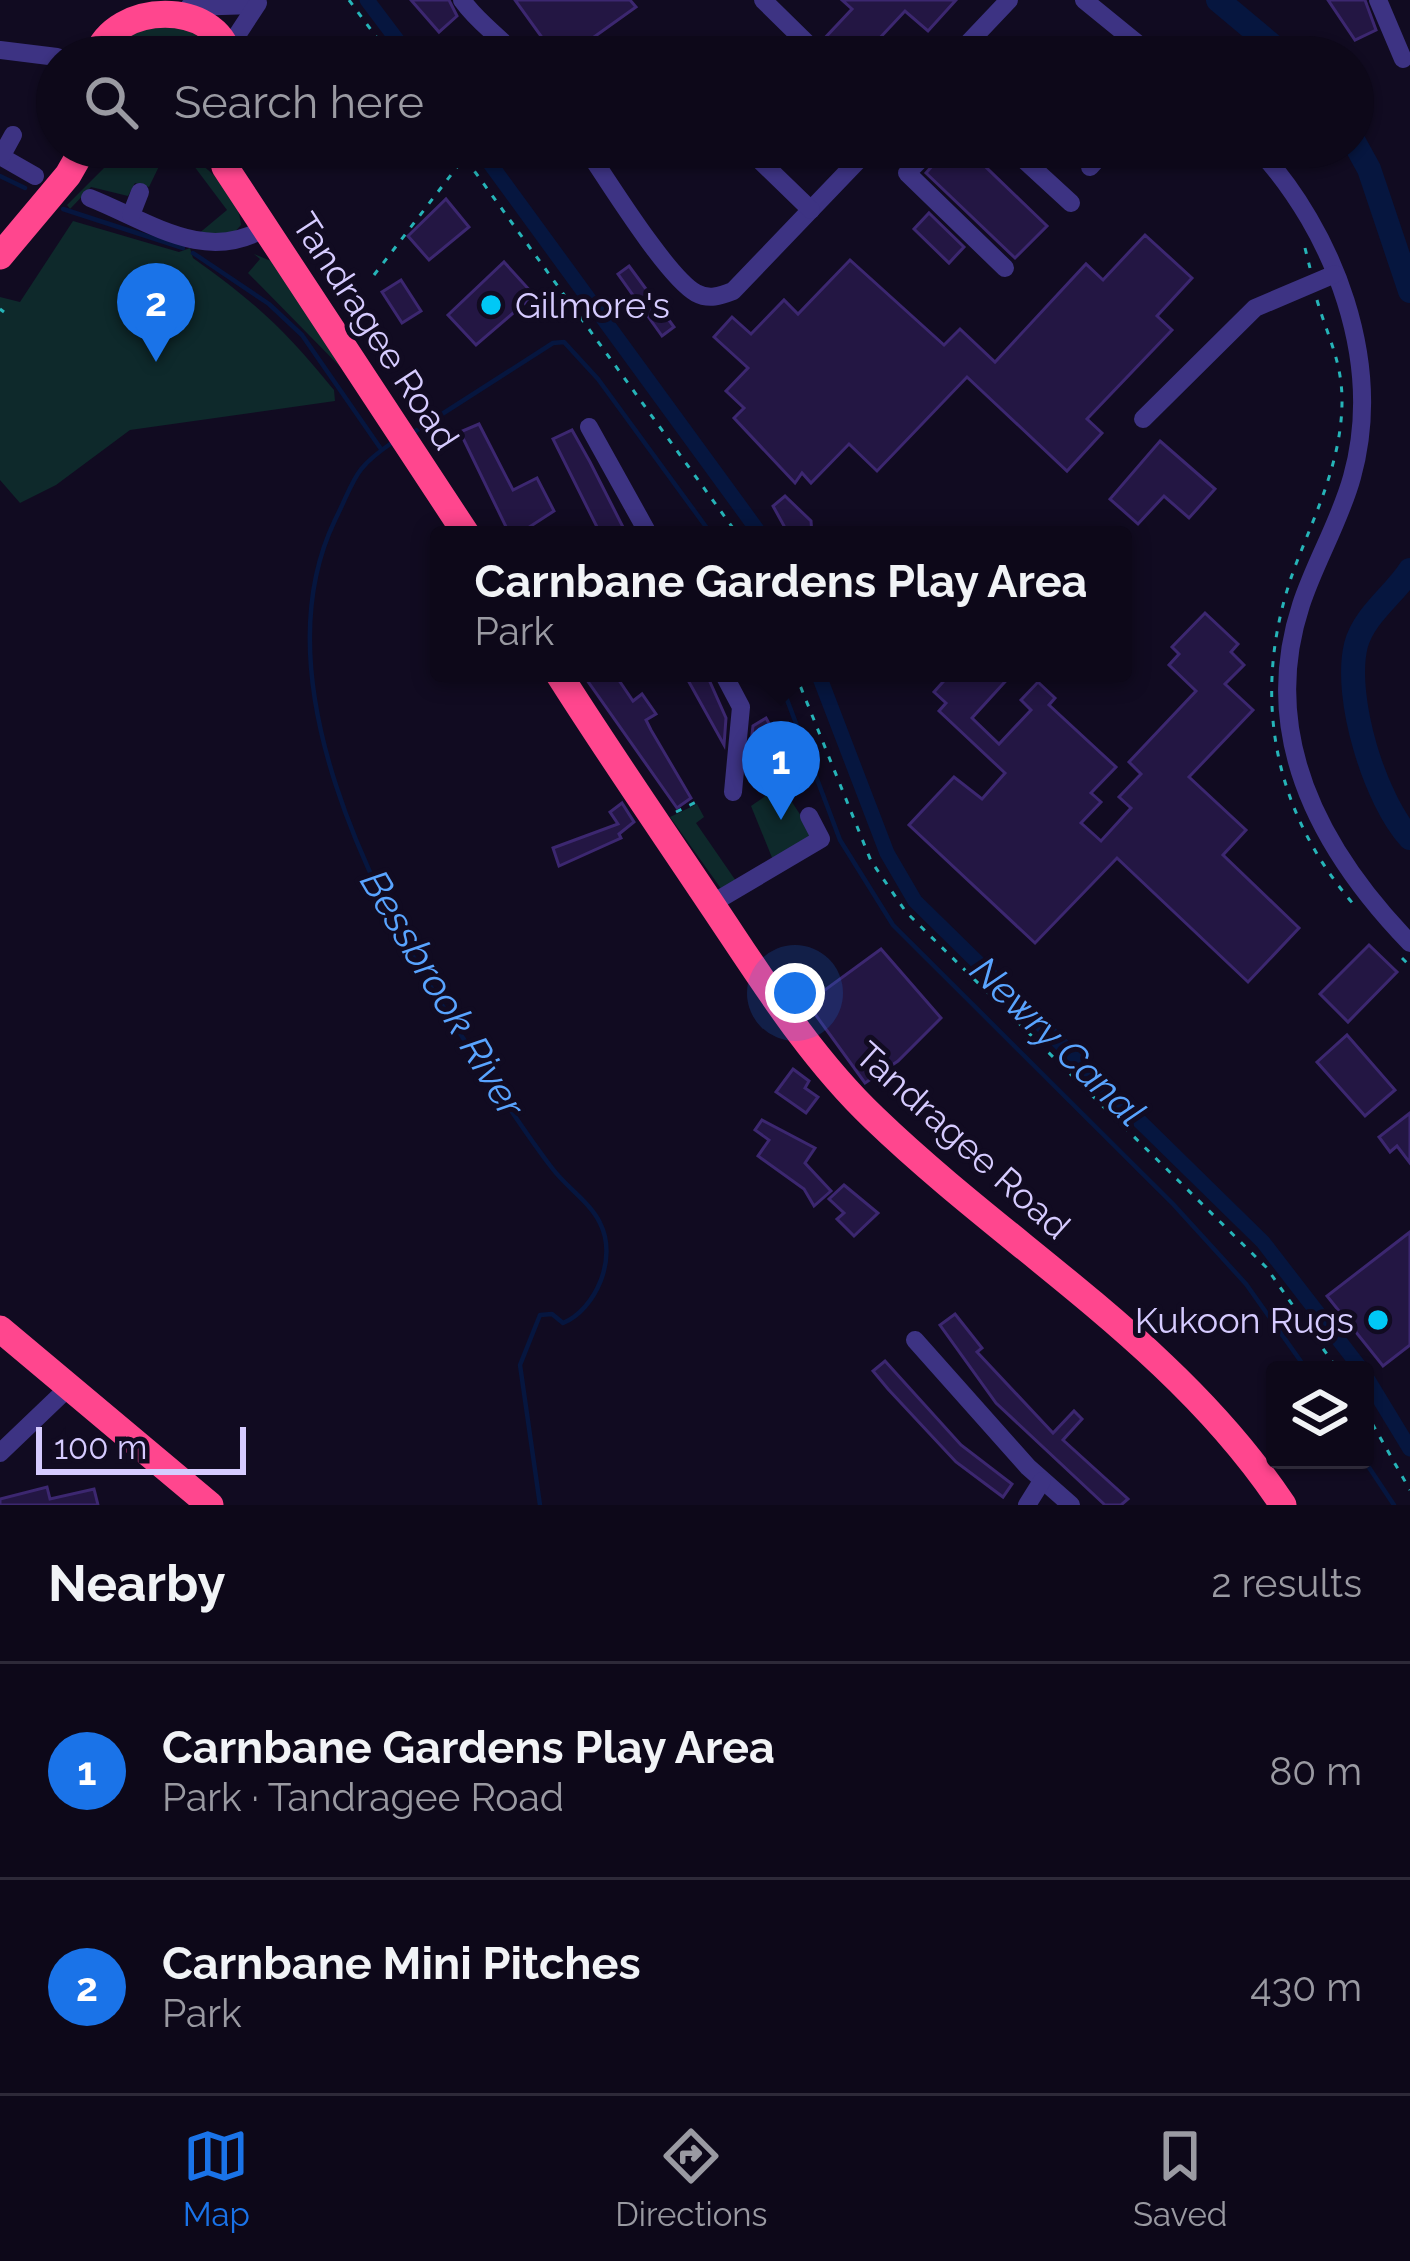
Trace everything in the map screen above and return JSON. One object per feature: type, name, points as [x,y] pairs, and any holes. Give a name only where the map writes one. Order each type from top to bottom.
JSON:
[{"type":"highway","points":[[105,36],[111,25],[142,2],[189,7],[221,36]]},
{"type":"highway","points":[[100,36],[104,4]]},
{"type":"highway","points":[[0,256],[72,168]]},
{"type":"highway","points":[[68,175],[78,168]]},
{"type":"highway","name":"Tandragee Road","points":[[229,168],[461,526]]},
{"type":"highway","name":"Tandragee Road","points":[[564,682],[711,904],[840,1083],[911,1152],[1172,1371],[1238,1444],[1282,1505]]},
{"type":"highway","points":[[0,1329],[210,1505]]},
{"type":"street","points":[[462,0],[483,30],[497,36]]},
{"type":"street","points":[[763,0],[800,36]]},
{"type":"street","points":[[975,36],[1009,0]]},
{"type":"street","points":[[1084,0],[1128,36]]},
{"type":"street","points":[[1378,0],[1403,59]]},
{"type":"street","points":[[189,7],[258,2]]},
{"type":"street","points":[[238,36],[258,2]]},
{"type":"street","points":[[0,50],[36,54]]},
{"type":"street","points":[[13,135],[0,156],[35,176]]},
{"type":"street","points":[[600,168],[689,289],[708,297],[733,291],[851,168]]},
{"type":"street","points":[[768,168],[811,210]]},
{"type":"street","points":[[913,168],[908,173],[1005,268]]},
{"type":"street","points":[[1033,168],[1071,203]]},
{"type":"street","points":[[1272,168],[1312,220],[1335,274],[1359,359],[1360,441],[1352,478],[1300,608],[1288,670],[1296,767],[1325,837],[1348,874],[1410,944]]},
{"type":"street","points":[[131,215],[140,192]]},
{"type":"street","points":[[90,198],[221,246],[266,228]]},
{"type":"street","points":[[1143,419],[1256,308],[1335,274]]},
{"type":"street","points":[[589,427],[644,526]]},
{"type":"street","points":[[728,682],[742,707],[733,792]]},
{"type":"street","points":[[711,904],[821,839],[809,816]]},
{"type":"street","points":[[915,1340],[1042,1480],[1071,1505]]},
{"type":"street","points":[[0,1454],[69,1387]]},
{"type":"street","points":[[1027,1505],[1042,1480]]},
{"type":"path","points":[[349,0],[376,36]]},
{"type":"path","points":[[374,275],[457,168]]},
{"type":"path","points":[[472,168],[731,526]]},
{"type":"path","points":[[799,682],[871,861],[906,912],[1266,1267],[1332,1361]]},
{"type":"path","points":[[666,816],[696,802]]},
{"type":"path","points":[[1374,1427],[1410,1490]]},
{"type":"green space","points":[[185,21],[197,36],[118,36]]},
{"type":"green space","points":[[104,168],[158,168],[149,187],[135,183],[128,196],[91,187],[70,209],[67,205]]},
{"type":"green space","points":[[196,168],[206,168],[216,178],[234,202],[241,225],[233,234],[197,235],[227,210]]},
{"type":"green space","points":[[73,221],[179,252],[190,248],[193,258],[284,334],[334,390],[335,401],[130,430],[56,485],[20,503],[0,480],[0,297],[20,302]]},
{"type":"green space","points":[[254,254],[276,263],[359,386],[248,273],[260,259]]},
{"type":"green space","points":[[781,785],[812,833],[807,842],[773,860],[751,806]]},
{"type":"green space","points":[[697,804],[704,817],[696,823],[736,881],[722,890],[670,817]]},
{"type":"building","points":[[411,0],[449,0],[457,16],[439,32]]},
{"type":"building","points":[[515,0],[630,0],[636,7],[595,36],[541,36]]},
{"type":"building","points":[[842,0],[956,0],[928,31],[905,11],[882,36],[827,36],[852,9]]},
{"type":"building","points":[[1328,0],[1365,0],[1376,30],[1352,36]]},
{"type":"building","points":[[930,168],[987,168],[1047,226],[1015,258],[926,173]]},
{"type":"building","points":[[446,199],[469,227],[429,260],[408,236]]},
{"type":"building","points":[[929,213],[964,247],[949,263],[914,229]]},
{"type":"building","points":[[1145,235],[1192,278],[1157,316],[1172,330],[1087,419],[1102,433],[1067,471],[967,377],[877,471],[849,444],[811,483],[802,473],[795,483],[734,418],[744,408],[726,391],[748,368],[714,337],[732,317],[751,334],[784,300],[798,314],[850,260],[944,345],[960,329],[995,362],[1086,264],[1103,280]]},
{"type":"building","name":"Gilmore's","points":[[504,262],[534,295],[476,345],[448,315]]},
{"type":"building","points":[[629,266],[674,327],[662,336],[618,274]]},
{"type":"building","points":[[401,280],[421,311],[402,323],[382,292]]},
{"type":"building","points":[[479,424],[513,490],[537,478],[554,511],[531,526],[506,526],[460,432]]},
{"type":"building","points":[[572,430],[622,526],[596,526],[553,439]]},
{"type":"building","points":[[1160,441],[1215,489],[1189,518],[1164,496],[1138,524],[1110,499]]},
{"type":"building","points":[[785,496],[811,526],[784,526],[773,506]]},
{"type":"building","points":[[1205,613],[1238,644],[1231,652],[1244,665],[1225,684],[1253,710],[1189,777],[1246,830],[1223,855],[1299,928],[1248,982],[1117,858],[1035,943],[909,825],[954,777],[982,799],[1005,773],[939,711],[946,703],[934,692],[943,682],[1005,682],[972,718],[999,744],[1031,710],[1021,700],[1038,682],[1055,698],[1049,705],[1116,767],[1091,793],[1101,802],[1081,823],[1101,841],[1131,808],[1119,797],[1141,774],[1129,762],[1196,691],[1169,665],[1179,654],[1172,647]]},
{"type":"building","points":[[588,682],[620,682],[633,701],[642,694],[656,714],[646,720],[691,798],[677,808]]},
{"type":"building","points":[[689,682],[710,682],[726,718],[724,745]]},
{"type":"building","points":[[766,718],[789,760],[797,757],[803,776],[777,782],[764,757],[757,761],[750,751],[753,726]]},
{"type":"building","points":[[622,803],[634,822],[619,834],[621,838],[559,866],[553,848],[618,824],[610,812]]},
{"type":"building","points":[[1369,945],[1397,972],[1348,1022],[1320,994]]},
{"type":"building","points":[[881,949],[941,1018],[898,1061],[865,1083],[807,1003]]},
{"type":"building","points":[[1347,1035],[1395,1090],[1365,1116],[1317,1062]]},
{"type":"building","points":[[793,1069],[809,1081],[805,1088],[818,1097],[806,1113],[776,1092]]},
{"type":"building","points":[[1410,1113],[1410,1163],[1397,1146],[1390,1152],[1379,1137]]},
{"type":"building","points":[[762,1120],[815,1148],[805,1163],[831,1191],[814,1206],[804,1189],[758,1156],[769,1140],[755,1130]]},
{"type":"building","points":[[844,1185],[878,1213],[854,1236],[837,1219],[844,1213],[829,1199]]},
{"type":"building","name":"Kukoon Rugs","points":[[1410,1232],[1410,1345],[1383,1366],[1327,1296]]},
{"type":"building","points":[[955,1314],[982,1348],[977,1352],[1053,1433],[1074,1411],[1082,1419],[1063,1440],[1128,1499],[1121,1505],[1105,1505],[996,1403],[940,1325]]},
{"type":"building","points":[[885,1361],[961,1445],[1012,1484],[1003,1497],[956,1462],[888,1389],[873,1371]]},
{"type":"building","points":[[47,1487],[50,1499],[94,1489],[98,1505],[0,1505],[0,1499]]},
{"type":"waterway","name":"Newry Canal","points":[[367,0],[394,36]]},
{"type":"waterway","points":[[1218,0],[1261,36]]},
{"type":"waterway","name":"Newry Canal","points":[[493,168],[754,526]]},
{"type":"waterway","points":[[1368,168],[1410,291]]},
{"type":"waterway","points":[[0,176],[25,188]]},
{"type":"waterway","points":[[63,209],[183,248]]},
{"type":"waterway","points":[[193,253],[269,304],[302,335],[381,449]]},
{"type":"waterway","name":"Bessbrook River","points":[[414,432],[553,343],[564,342],[598,379],[705,526]]},
{"type":"waterway","name":"Bessbrook River","points":[[393,442],[356,476],[335,520],[315,582],[310,648],[318,716],[336,785],[392,918],[504,1101],[552,1168],[596,1215],[605,1237],[605,1266],[594,1294],[563,1323],[552,1314],[540,1315],[520,1365],[540,1505]]},
{"type":"waterway","points":[[1410,570],[1360,634],[1353,667],[1365,747],[1385,799],[1410,838]]},
{"type":"waterway","name":"Bessbrook River","points":[[780,682],[840,840],[893,925],[1173,1204],[1246,1284],[1301,1361]]},
{"type":"waterway","name":"Newry Canal","points":[[821,682],[887,853],[915,901],[1263,1242],[1355,1361]]},
{"type":"waterway","name":"Newry Canal","points":[[1374,1390],[1410,1449]]},
{"type":"waterway","name":"Bessbrook River","points":[[1370,1469],[1394,1505]]},
{"type":"place","name":"Gilmore's","points":[[491,305]]},
{"type":"place","name":"Carnbane Mini Pitches","points":[[156,362]]},
{"type":"place","name":"Carnbane Gardens Play Area","points":[[781,820]]},
{"type":"place","name":"Kukoon Rugs","points":[[1378,1320]]}]
